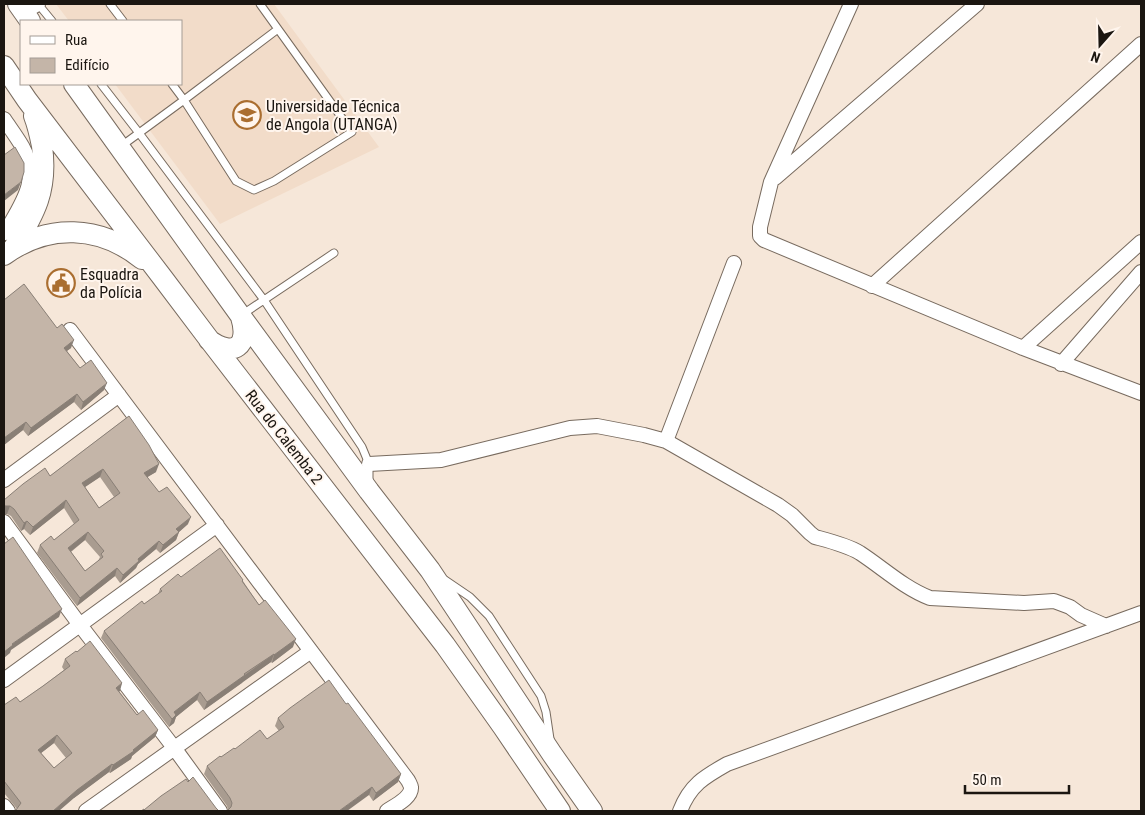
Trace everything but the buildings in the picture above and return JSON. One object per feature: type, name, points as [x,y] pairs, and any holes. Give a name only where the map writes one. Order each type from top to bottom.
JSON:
[{"type":"main road","name":"Rua do Calemba 2","points":[[4,66],[27,100],[208,338],[445,645],[560,811]]},
{"type":"main road","points":[[75,85],[240,316],[369,491],[430,570],[592,811]]},
{"type":"main road","points":[[6,242],[33,214],[44,178],[41,139],[27,100]]},
{"type":"main road","points":[[6,242],[56,232],[86,233],[108,239],[132,251],[162,277]]},
{"type":"main road","points":[[208,338],[223,348],[239,346],[243,340],[244,332],[240,316]]},
{"type":"street","points":[[852,4],[771,182],[760,227],[760,236],[764,240],[872,286],[1061,364],[1141,393]]},
{"type":"street","points":[[771,182],[977,4]]},
{"type":"street","points":[[872,286],[1141,44]]},
{"type":"street","points":[[4,119],[22,147],[30,169],[30,185],[6,242]]},
{"type":"street","points":[[1023,348],[1141,242]]},
{"type":"street","points":[[666,442],[734,263]]},
{"type":"street","points":[[1061,364],[1141,272]]},
{"type":"street","points":[[70,330],[408,779],[411,786],[408,796],[387,811]]},
{"type":"street","points":[[4,480],[119,395]]},
{"type":"street","points":[[370,464],[441,460],[570,428],[586,426],[597,426],[644,435],[666,442],[778,505],[792,515],[815,537],[859,553],[911,589],[930,598],[1033,603],[1054,601],[1106,626]]},
{"type":"street","points":[[4,522],[220,811]]},
{"type":"street","points":[[4,680],[217,525]]},
{"type":"street","points":[[680,811],[684,800],[696,784],[727,764],[1141,613]]},
{"type":"street","points":[[86,811],[311,651]]},
{"type":"street","points":[[4,806],[8,811]]},
{"type":"lane","points":[[110,4],[122,20]]},
{"type":"lane","points":[[173,85],[236,181],[254,190],[274,181],[352,132],[260,4]]},
{"type":"lane","points":[[30,9],[50,20]]},
{"type":"lane","points":[[119,147],[278,30]]},
{"type":"lane","points":[[102,85],[264,300],[362,447],[370,464],[369,491]]},
{"type":"lane","points":[[240,316],[334,252]]},
{"type":"shaded area","name":"Universidade Técnica de Angola (UTANGA)","points":[[56,4],[274,4],[379,147],[220,224],[116,85],[182,85],[182,20],[68,20]]},
{"type":"place","name":"Universidade Técnica de Angola (UTANGA)","points":[[247,115]]},
{"type":"place","name":"Esquadra da Polícia","points":[[61,283]]}]
